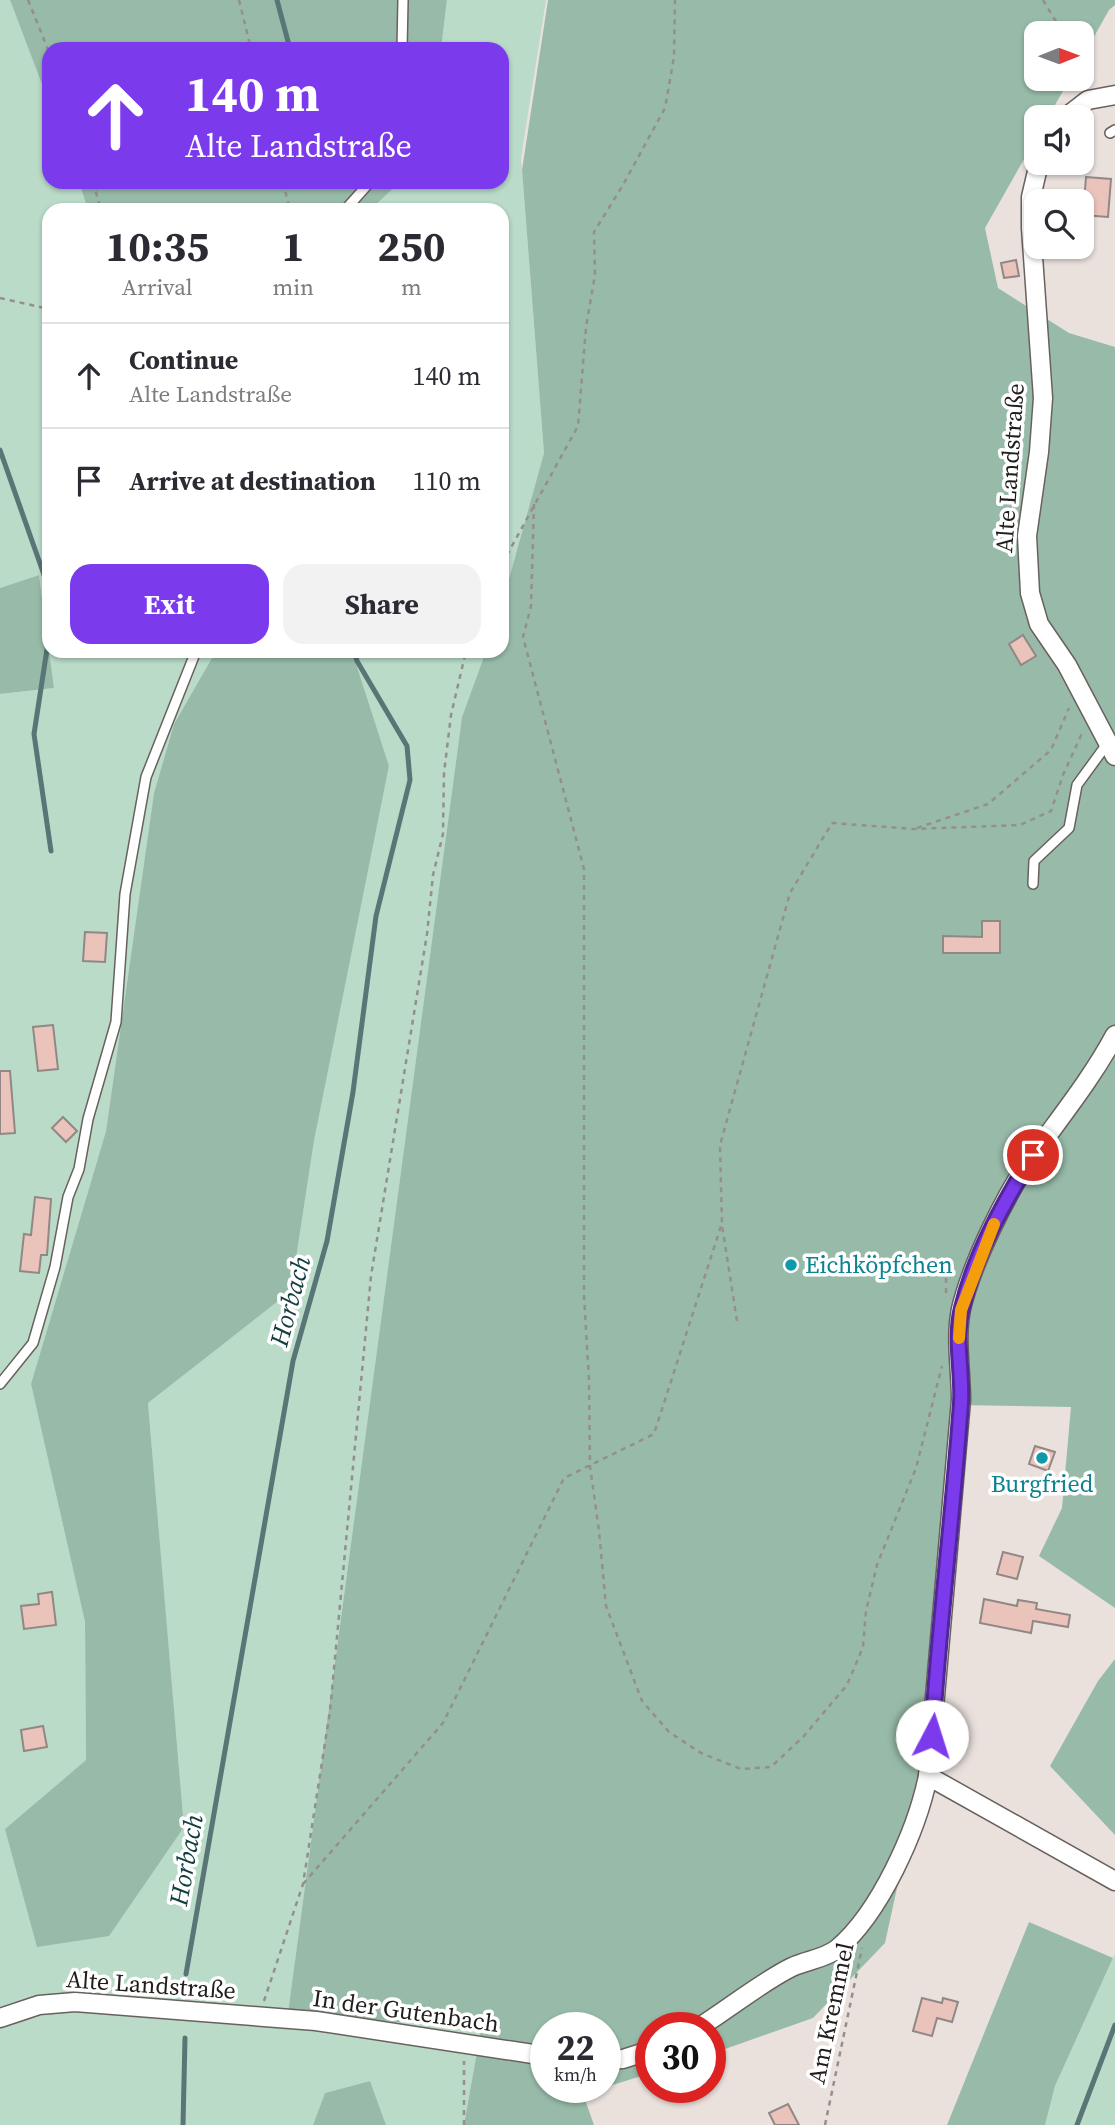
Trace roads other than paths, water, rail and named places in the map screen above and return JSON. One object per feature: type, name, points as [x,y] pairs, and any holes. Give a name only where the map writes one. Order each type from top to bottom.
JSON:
[{"type":"street","points":[[1082,105],[1088,100],[1115,95]]},
{"type":"street","name":"Alte Landstraße","points":[[1036,175],[1031,197],[1031,228],[1042,387],[1042,428],[1027,536],[1030,593],[1039,624],[1079,687],[1111,750]]},
{"type":"street","points":[[722,2012],[791,1967],[826,1956],[836,1949],[851,1934],[895,1870],[913,1831],[928,1776],[961,1400],[961,1310],[987,1239],[1008,1195],[1033,1155],[1066,1113],[1115,1035]]},
{"type":"street","points":[[928,1776],[1115,1881]]},
{"type":"street","name":"Alte Landstraße","points":[[0,2018],[40,2005],[75,2003],[259,2017]]},
{"type":"street","name":"In der Gutenbach","points":[[259,2017],[317,2021],[530,2054]]},
{"type":"lane","points":[[402,42],[403,0]]},
{"type":"lane","points":[[351,203],[364,189]]},
{"type":"lane","points":[[0,1384],[33,1343],[55,1267],[68,1197],[79,1169],[88,1119],[116,1022],[125,894],[146,777],[193,658]]},
{"type":"lane","points":[[1033,884],[1034,861],[1069,828],[1077,785],[1111,750]]},
{"type":"waterway","name":"Horbach","points":[[277,0],[288,42]]},
{"type":"waterway","points":[[0,450],[42,569]]},
{"type":"waterway","points":[[46,658],[34,734],[51,851]]},
{"type":"waterway","name":"Horbach","points":[[186,1974],[293,1361],[327,1241],[353,1092],[376,916],[410,780],[407,746],[356,658]]},
{"type":"waterway","points":[[1077,2125],[1115,2025]]},
{"type":"waterway","name":"Horbach","points":[[183,2125],[185,2038]]},
{"type":"place","name":"Eichköpfchen","points":[[791,1265]]},
{"type":"place","name":"Burgfried","points":[[1042,1458]]}]
